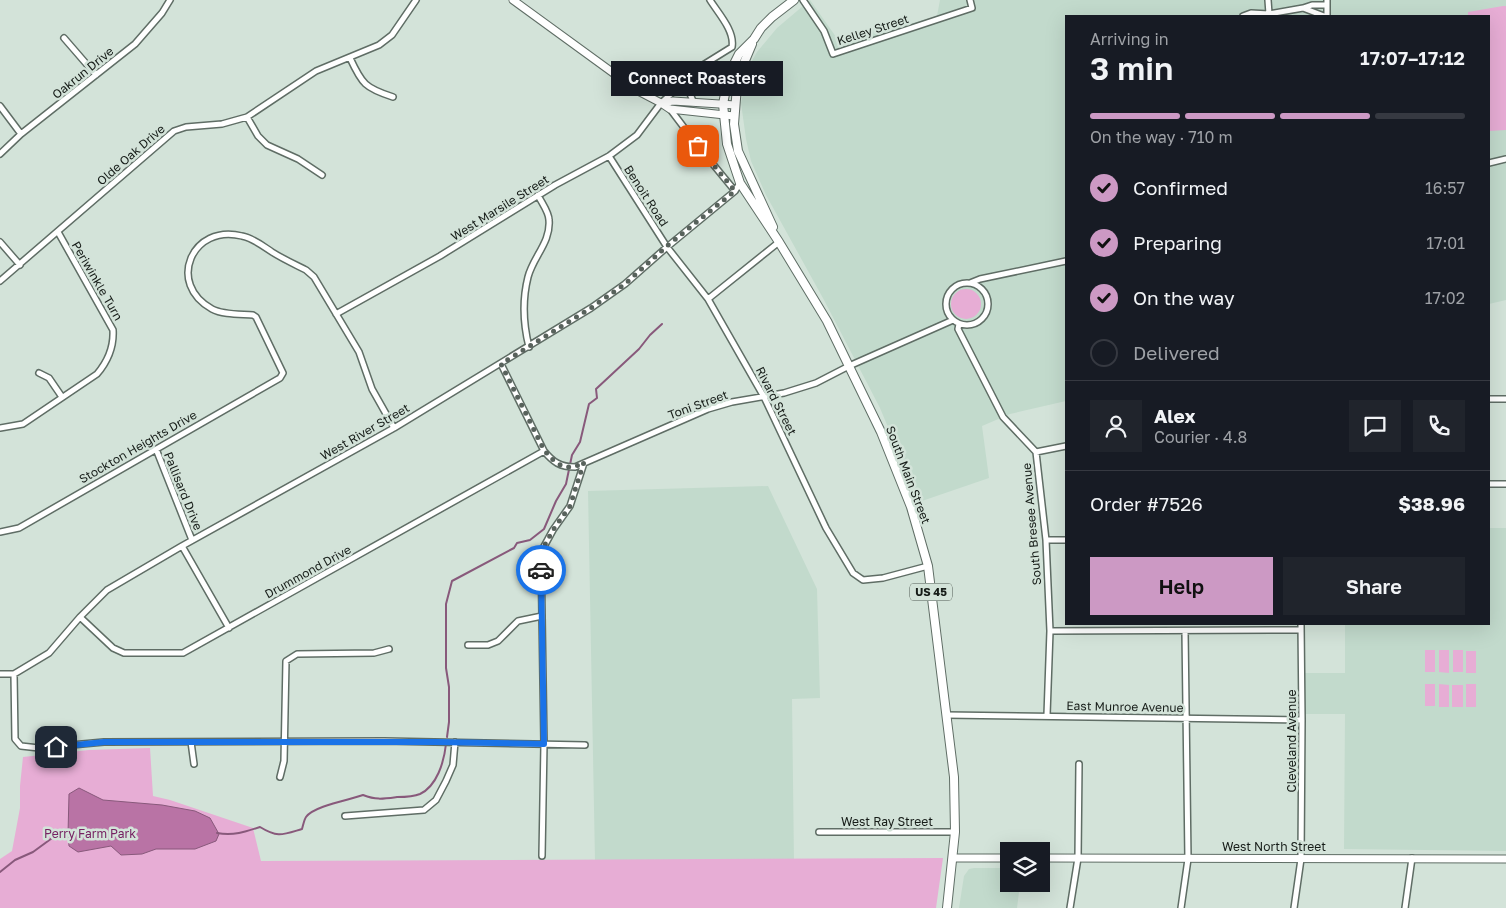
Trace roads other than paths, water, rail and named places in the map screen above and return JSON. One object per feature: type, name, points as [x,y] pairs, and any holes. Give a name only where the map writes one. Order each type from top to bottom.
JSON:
[{"type":"main road","points":[[513,0],[638,91],[670,109],[734,116]]},
{"type":"main road","name":"US 45","points":[[724,115],[723,104],[729,74],[739,54],[772,17],[794,0]]},
{"type":"main road","name":"US 45","points":[[734,116],[741,70],[754,39]]},
{"type":"main road","points":[[661,103],[673,100],[735,105]]},
{"type":"main road","name":"South Main Street","points":[[724,115],[727,144],[740,183],[779,242],[827,321],[896,466],[911,507],[928,566],[954,777],[955,832],[953,858]]},
{"type":"main road","name":"South Main Street","points":[[734,116],[738,151],[779,242]]},
{"type":"main road","points":[[953,858],[1000,858]]},
{"type":"main road","name":"US 45","points":[[947,908],[953,858]]},
{"type":"main road","name":"West North Street","points":[[1050,858],[1506,859]]},
{"type":"street","name":"Oakrun Drive","points":[[0,154],[21,134],[135,44],[162,13],[170,0]]},
{"type":"street","name":"Olde Oak Drive","points":[[0,281],[174,131],[186,127],[222,124],[247,117],[316,71],[350,58],[392,36],[416,0]]},
{"type":"street","name":"West Marsile Street","points":[[336,314],[440,256],[538,195],[609,156],[637,135],[661,103],[703,65],[732,47],[731,34],[710,0]]},
{"type":"street","name":"Kelley Street","points":[[803,0],[824,31],[832,54],[972,8],[971,0]]},
{"type":"street","points":[[1268,0],[1269,14]]},
{"type":"street","points":[[1246,15],[1251,13],[1269,14],[1328,3]]},
{"type":"street","points":[[1303,8],[1322,15]]},
{"type":"street","points":[[64,38],[96,75]]},
{"type":"street","points":[[350,58],[362,82],[371,89],[393,97]]},
{"type":"street","points":[[685,82],[693,101]]},
{"type":"street","points":[[0,106],[21,134]]},
{"type":"street","points":[[670,109],[735,191],[747,194]]},
{"type":"street","points":[[247,117],[258,136],[266,145],[298,159],[322,175]]},
{"type":"street","name":"Benoit Road","points":[[609,156],[667,246]]},
{"type":"street","points":[[1490,163],[1506,159]]},
{"type":"street","name":"West River Street","points":[[14,674],[49,653],[80,617],[107,590],[192,540],[394,428],[591,308],[625,284],[667,246],[735,191],[740,183]]},
{"type":"street","points":[[529,347],[524,317],[528,275],[548,236],[550,218],[538,195]]},
{"type":"street","name":"Periwinkle Turn","points":[[0,428],[23,424],[97,374],[107,362],[113,341],[113,330],[58,232]]},
{"type":"street","name":"Stockton Heights Drive","points":[[0,532],[19,528],[280,378],[283,373],[256,317],[213,310],[199,300],[191,288],[188,263],[193,252],[202,242],[214,237],[227,235],[242,236],[257,242],[314,276],[336,314]]},
{"type":"street","points":[[0,242],[20,265]]},
{"type":"street","points":[[708,299],[779,242]]},
{"type":"street","name":"Rivard Street","points":[[667,246],[708,299],[764,397],[826,528],[854,573],[863,580],[883,578],[928,566]]},
{"type":"street","points":[[970,284],[977,286],[986,296],[987,310],[984,316],[973,324],[959,324],[952,320],[946,308],[948,295],[957,286],[970,284],[980,279],[1065,261]]},
{"type":"street","points":[[336,314],[359,352],[372,389],[394,428]]},
{"type":"street","name":"Toni Street","points":[[544,450],[553,462],[566,468],[577,467],[584,462],[708,409],[816,383],[849,366],[952,320]]},
{"type":"street","name":"South Bresee Avenue","points":[[959,324],[958,329],[1003,417],[1036,452],[1046,540],[1050,631],[1047,715]]},
{"type":"street","points":[[501,364],[544,450]]},
{"type":"street","points":[[38,373],[49,378],[62,397]]},
{"type":"street","points":[[1490,399],[1506,399]]},
{"type":"street","points":[[1036,452],[1065,446]]},
{"type":"street","name":"Pallisard Drive","points":[[156,449],[192,540]]},
{"type":"street","name":"Drummond Drive","points":[[80,617],[113,648],[124,653],[183,653],[544,450]]},
{"type":"street","points":[[542,856],[544,744],[541,552],[553,530],[570,506],[584,462]]},
{"type":"street","points":[[1490,484],[1506,484]]},
{"type":"street","points":[[1046,540],[1065,540]]},
{"type":"street","points":[[182,546],[229,628]]},
{"type":"street","points":[[468,645],[488,645],[498,641],[518,621],[542,616]]},
{"type":"street","points":[[1130,625],[1130,631]]},
{"type":"street","points":[[1218,625],[1218,630]]},
{"type":"street","name":"Cleveland Avenue","points":[[1294,908],[1301,859],[1301,625]]},
{"type":"street","points":[[1050,631],[1302,630]]},
{"type":"street","points":[[1181,908],[1188,859],[1185,631]]},
{"type":"street","points":[[280,777],[284,761],[286,662],[297,654],[374,653],[390,648]]},
{"type":"street","points":[[0,674],[14,674],[15,739],[21,746],[39,748],[104,742],[455,742],[585,745]]},
{"type":"street","name":"East Munroe Avenue","points":[[946,715],[1302,720]]},
{"type":"street","points":[[191,742],[194,764]]},
{"type":"street","points":[[345,816],[424,810],[436,800],[446,781],[453,765],[455,742]]},
{"type":"street","points":[[1070,908],[1078,858],[1079,764]]},
{"type":"street","name":"West Ray Street","points":[[819,832],[955,832]]},
{"type":"street","points":[[1405,908],[1412,858]]},
{"type":"waterway","points":[[447,737],[449,687],[446,668],[446,604],[452,581],[514,548],[517,543],[530,540],[544,529],[556,501],[566,484],[572,455],[580,442],[589,404],[597,398],[596,389],[639,349],[662,324]]},
{"type":"waterway","points":[[217,833],[234,834],[260,827],[271,833],[285,834],[302,829],[305,818],[310,813],[332,804],[363,795],[383,799],[420,794],[431,785],[439,773],[446,744]]},
{"type":"waterway","points":[[0,872],[15,860],[33,852],[59,833]]},
{"type":"place","name":"Connect Roasters","points":[[698,146]]},
{"type":"park label","name":"Perry Farm Park","points":[[90,834]]}]
